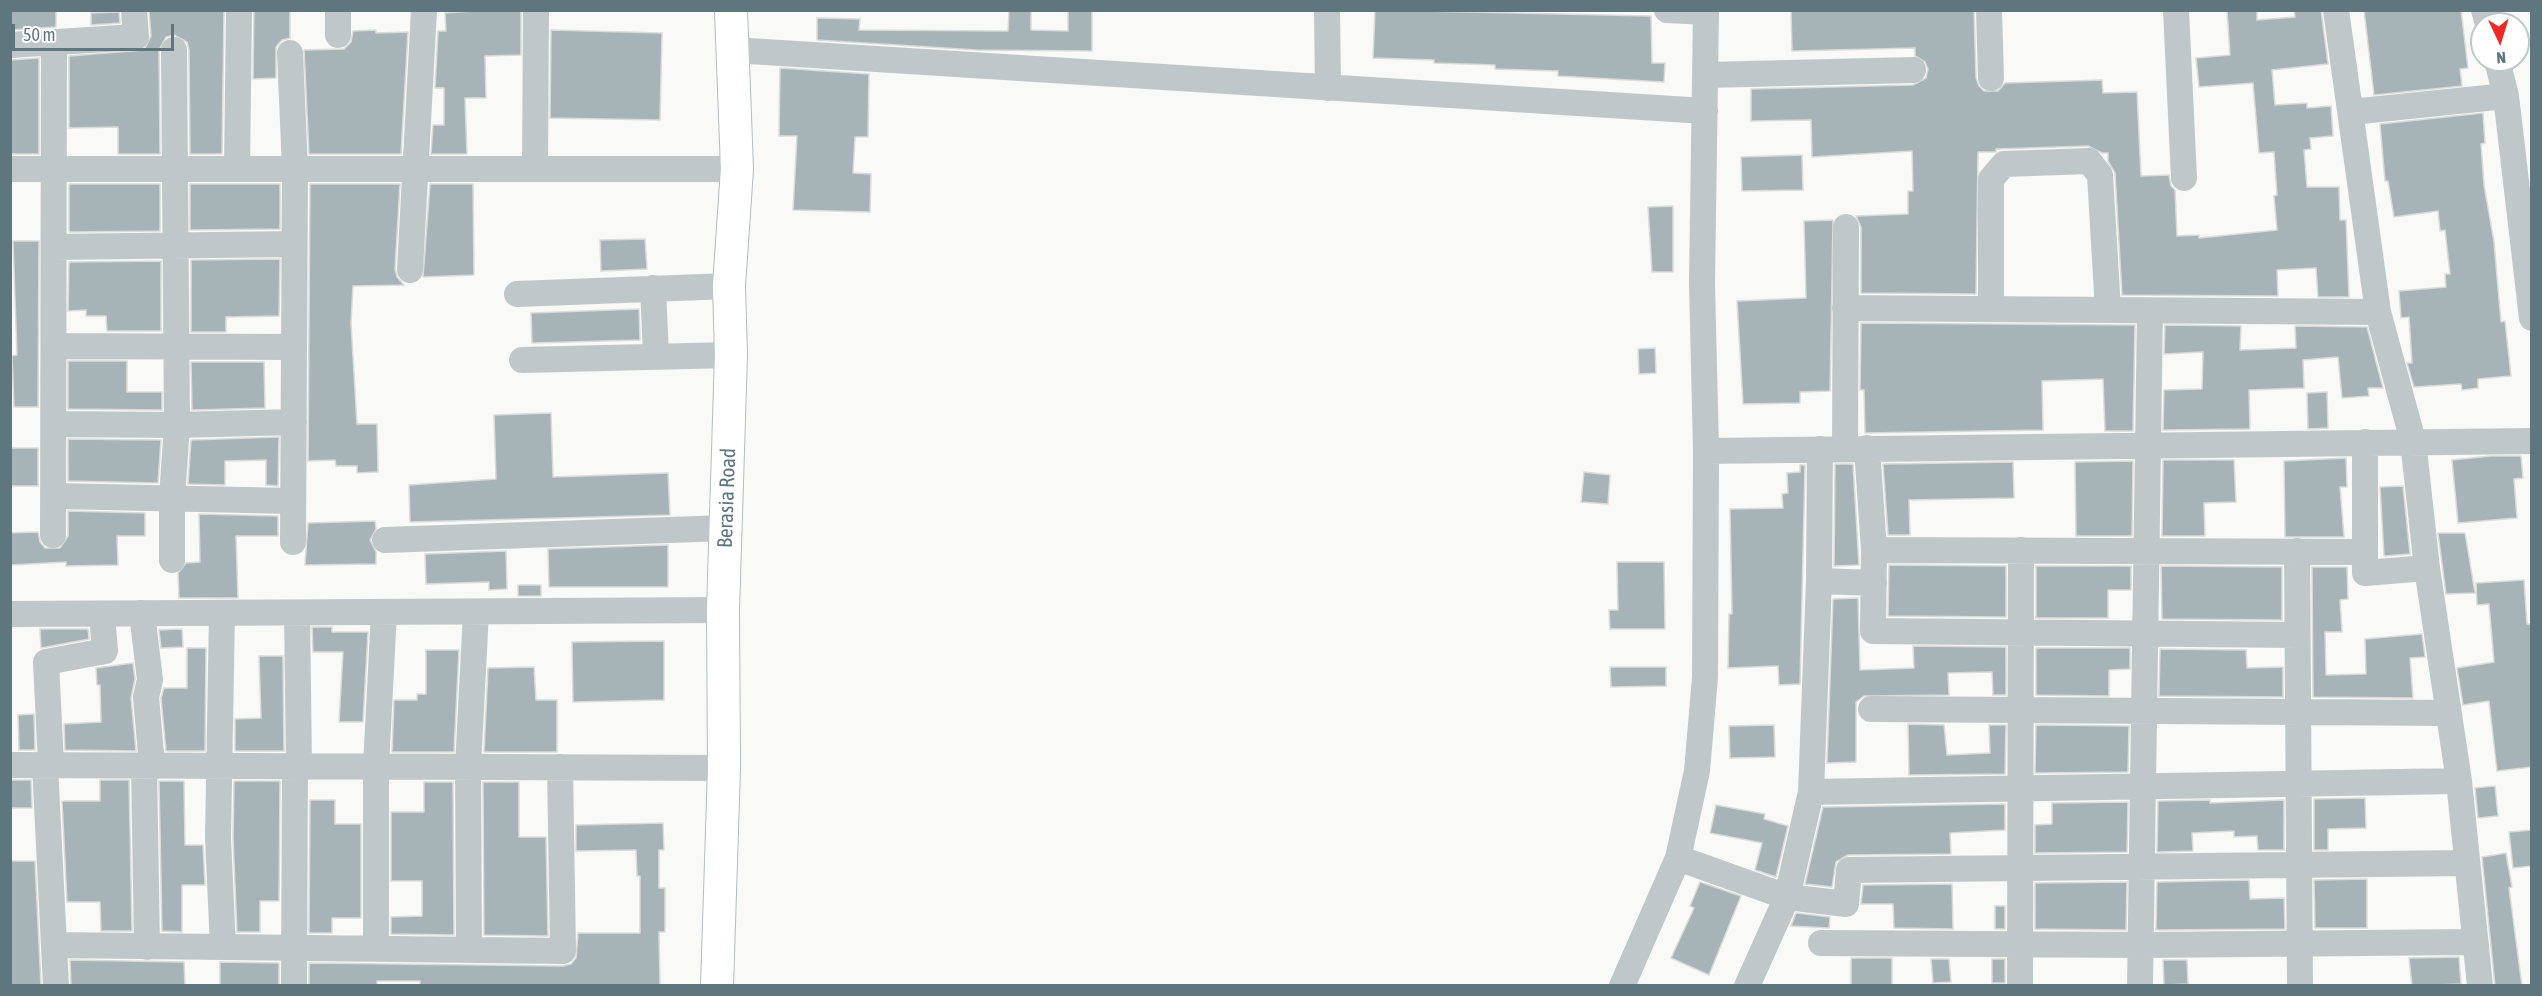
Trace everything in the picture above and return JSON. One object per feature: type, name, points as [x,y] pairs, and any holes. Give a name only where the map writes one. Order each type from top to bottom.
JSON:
[{"type":"main road","name":"Berasia Road","points":[[717,986],[724,768],[723,610],[731,355],[729,286],[737,169],[731,10]]},
{"type":"street","points":[[10,45],[136,37],[134,10]]},
{"type":"street","points":[[237,169],[239,10]]},
{"type":"street","points":[[410,270],[424,10]]},
{"type":"street","points":[[535,169],[536,10]]},
{"type":"street","points":[[1327,10],[1328,88]]},
{"type":"street","points":[[1622,986],[1678,858],[1697,771],[1705,677],[1706,451],[1702,283],[1706,11],[1667,10]]},
{"type":"street","points":[[1989,10],[1991,78]]},
{"type":"street","points":[[2176,10],[2184,178]]},
{"type":"street","points":[[2336,10],[2378,312],[2412,441],[2427,568],[2458,781],[2480,986]]},
{"type":"street","points":[[53,535],[55,496],[54,42]]},
{"type":"street","points":[[172,560],[172,498],[177,425],[174,50]]},
{"type":"street","points":[[733,50],[1705,111]]},
{"type":"street","points":[[290,53],[295,169],[293,542]]},
{"type":"street","points":[[1706,75],[1913,70]]},
{"type":"street","points":[[2500,72],[2506,96],[2532,318]]},
{"type":"street","points":[[2350,112],[2506,96]]},
{"type":"street","points":[[1991,309],[1991,179],[2004,164],[2090,160],[2100,175],[2108,310]]},
{"type":"street","points":[[10,169],[737,169]]},
{"type":"street","points":[[1747,986],[1787,897],[1811,792],[1819,581],[1844,449],[1846,227]]},
{"type":"street","points":[[54,247],[294,244]]},
{"type":"street","points":[[517,294],[729,286]]},
{"type":"street","points":[[653,288],[656,355]]},
{"type":"street","points":[[1845,308],[2378,312]]},
{"type":"street","points":[[2140,986],[2150,311]]},
{"type":"street","points":[[54,346],[294,347]]},
{"type":"street","points":[[522,360],[731,355]]},
{"type":"street","points":[[54,424],[177,425],[294,422]]},
{"type":"street","points":[[1706,451],[2532,441]]},
{"type":"street","points":[[2365,442],[2365,573],[2427,568]]},
{"type":"street","points":[[1844,449],[1874,550],[1873,631],[2297,635]]},
{"type":"street","points":[[55,496],[293,501]]},
{"type":"street","points":[[385,540],[726,528]]},
{"type":"street","points":[[1874,550],[2365,552]]},
{"type":"street","points":[[2020,986],[2021,550]]},
{"type":"street","points":[[2297,551],[2300,986]]},
{"type":"street","points":[[1819,581],[1874,583]]},
{"type":"street","points":[[10,614],[723,610]]},
{"type":"street","points":[[376,949],[376,766],[384,612]]},
{"type":"street","points":[[469,950],[468,767],[476,612]]},
{"type":"street","points":[[142,613],[150,680],[146,697],[147,946]]},
{"type":"street","points":[[222,613],[218,838],[223,947]]},
{"type":"street","points":[[294,986],[297,613]]},
{"type":"street","points":[[56,986],[46,662],[105,651],[102,614]]},
{"type":"street","points":[[1871,710],[2448,713]]},
{"type":"street","points":[[10,765],[724,768]]},
{"type":"street","points":[[54,945],[563,951],[560,767]]},
{"type":"street","points":[[1811,792],[2458,781]]},
{"type":"street","points":[[1678,858],[1787,897],[1846,904],[1849,870],[2465,863]]},
{"type":"street","points":[[1821,943],[2142,945],[2474,942]]},
{"type":"building","points":[[10,10],[56,10],[56,27],[10,30]]},
{"type":"building","points":[[149,10],[224,10],[222,154],[190,154],[189,50],[187,42],[174,35],[166,37],[159,50],[160,154],[118,154],[118,127],[69,128],[69,56],[144,50],[151,36]]},
{"type":"building","points":[[254,10],[290,10],[290,38],[282,40],[276,47],[276,78],[253,79]]},
{"type":"building","points":[[521,10],[521,55],[485,56],[486,98],[465,98],[467,154],[431,154],[433,125],[444,125],[444,88],[435,88],[438,31],[446,31],[445,13]]},
{"type":"building","points":[[1009,10],[1031,10],[1031,30],[1068,31],[1068,10],[1092,10],[1092,51],[977,50],[817,40],[817,18],[860,19],[859,30],[1008,31]]},
{"type":"building","points":[[1375,10],[1651,16],[1652,63],[1665,63],[1664,82],[1558,76],[1558,71],[1495,69],[1495,65],[1373,58]]},
{"type":"building","points":[[1791,10],[1974,10],[1976,78],[1984,91],[1998,91],[2005,83],[2102,80],[2103,93],[2137,92],[2141,176],[2169,175],[2171,186],[2175,190],[2177,236],[2199,235],[2199,238],[2277,230],[2274,196],[2277,195],[2274,152],[2259,153],[2253,83],[2199,87],[2196,58],[2230,55],[2227,10],[2257,10],[2257,20],[2295,17],[2294,10],[2321,10],[2328,64],[2272,70],[2275,105],[2307,103],[2307,108],[2331,106],[2333,136],[2310,138],[2311,149],[2304,150],[2307,187],[2339,187],[2340,220],[2346,220],[2349,297],[2318,297],[2316,268],[2277,270],[2278,296],[2122,295],[2115,173],[2108,161],[2108,153],[2102,153],[2088,146],[1996,149],[1996,152],[1978,152],[1976,294],[1861,293],[1861,227],[1856,216],[1908,214],[1908,191],[1913,191],[1912,151],[1812,157],[1811,120],[1751,121],[1751,89],[1913,85],[1926,78],[1928,69],[1925,62],[1915,56],[1915,48],[1792,51]]},
{"type":"building","points":[[2364,10],[2461,10],[2468,68],[2460,69],[2462,86],[2374,95]]},
{"type":"building","points":[[119,12],[120,23],[91,25],[91,13]]},
{"type":"building","points":[[376,30],[376,33],[408,32],[401,154],[309,154],[304,50],[344,49],[351,42],[353,31]]},
{"type":"building","points":[[551,30],[662,33],[660,120],[550,118]]},
{"type":"building","points":[[39,58],[39,154],[10,154],[11,60]]},
{"type":"building","points":[[780,68],[869,74],[868,137],[855,137],[853,173],[871,174],[870,212],[793,210],[797,136],[779,136]]},
{"type":"building","points":[[2483,113],[2485,143],[2481,144],[2484,185],[2494,242],[2501,322],[2505,321],[2511,376],[2478,379],[2478,388],[2462,390],[2461,384],[2414,387],[2407,363],[2412,363],[2409,317],[2401,318],[2399,291],[2446,287],[2445,274],[2450,274],[2445,230],[2440,231],[2438,211],[2394,217],[2388,181],[2385,181],[2380,124]]},
{"type":"building","points":[[1802,155],[1803,190],[1742,191],[1741,157]]},
{"type":"building","points":[[69,184],[160,184],[160,231],[69,232]]},
{"type":"building","points":[[190,184],[280,184],[280,229],[190,230]]},
{"type":"building","points":[[310,184],[400,184],[395,269],[397,277],[404,285],[353,286],[351,323],[357,424],[377,424],[378,472],[357,473],[357,466],[336,466],[335,460],[308,461]]},
{"type":"building","points":[[430,184],[473,184],[474,275],[423,277]]},
{"type":"building","points":[[1673,206],[1673,272],[1652,272],[1648,207]]},
{"type":"building","points":[[1833,220],[1830,391],[1800,392],[1800,403],[1743,404],[1737,301],[1806,298],[1804,221]]},
{"type":"building","points":[[645,239],[647,269],[601,271],[600,240]]},
{"type":"building","points":[[13,241],[39,241],[38,407],[14,407],[12,356],[17,355]]},
{"type":"building","points":[[280,259],[279,316],[226,317],[226,332],[191,332],[191,260]]},
{"type":"building","points":[[161,261],[161,331],[107,331],[106,316],[86,316],[86,310],[68,311],[69,262]]},
{"type":"building","points":[[639,309],[640,340],[532,343],[531,313]]},
{"type":"building","points":[[1861,323],[2135,325],[2133,431],[2105,431],[2103,379],[2042,381],[2043,430],[1865,433],[1864,390],[1860,390]]},
{"type":"building","points":[[2165,325],[2241,326],[2240,350],[2296,348],[2295,326],[2367,327],[2383,388],[2368,388],[2369,396],[2342,398],[2338,357],[2303,360],[2304,388],[2249,390],[2250,429],[2163,430],[2164,390],[2202,389],[2203,352],[2164,354]]},
{"type":"building","points":[[1655,348],[1656,373],[1639,374],[1638,349]]},
{"type":"building","points":[[68,361],[127,361],[127,392],[162,392],[162,410],[68,409]]},
{"type":"building","points":[[191,362],[264,362],[265,408],[192,410]]},
{"type":"building","points":[[2327,392],[2328,428],[2308,429],[2307,393]]},
{"type":"building","points":[[551,413],[553,477],[668,473],[670,515],[410,522],[409,485],[496,479],[494,415]]},
{"type":"building","points":[[279,437],[278,486],[266,485],[266,460],[225,461],[225,485],[188,484],[191,440]]},
{"type":"building","points":[[68,439],[161,440],[158,483],[68,481]]},
{"type":"building","points":[[10,448],[38,448],[38,486],[10,486]]},
{"type":"building","points":[[2521,456],[2523,478],[2514,479],[2517,518],[2458,523],[2452,460]]},
{"type":"building","points":[[2346,458],[2347,487],[2340,487],[2344,537],[2285,537],[2284,461]]},
{"type":"building","points":[[2163,460],[2234,460],[2236,502],[2204,503],[2205,536],[2162,536]]},
{"type":"building","points":[[2133,461],[2132,536],[2076,536],[2075,462]]},
{"type":"building","points":[[2013,462],[2014,498],[1909,500],[1910,535],[1888,535],[1883,464]]},
{"type":"building","points":[[1835,464],[1853,464],[1859,565],[1834,566]]},
{"type":"building","points":[[1800,465],[1805,465],[1800,684],[1779,685],[1778,666],[1728,668],[1729,614],[1732,614],[1730,509],[1783,508],[1782,494],[1788,493],[1787,473],[1800,472]]},
{"type":"building","points":[[1584,472],[1610,475],[1608,504],[1581,502]]},
{"type":"building","points":[[2403,486],[2410,554],[2384,556],[2380,487]]},
{"type":"building","points":[[68,511],[145,513],[145,536],[117,536],[118,565],[66,566],[66,562],[10,565],[10,533],[38,532],[40,542],[45,548],[60,548],[68,536]]},
{"type":"building","points":[[199,514],[278,516],[278,536],[236,536],[238,598],[179,598],[178,573],[186,563],[200,562]]},
{"type":"building","points":[[375,521],[376,529],[370,540],[376,552],[376,564],[305,565],[308,523]]},
{"type":"building","points":[[2438,533],[2465,533],[2475,593],[2446,594]]},
{"type":"building","points":[[668,545],[668,587],[549,587],[548,549]]},
{"type":"building","points":[[506,551],[507,589],[489,590],[489,582],[426,584],[425,554]]},
{"type":"building","points":[[1617,562],[1664,562],[1665,629],[1610,629],[1609,610],[1618,610]]},
{"type":"building","points":[[1889,565],[2006,566],[2006,617],[1888,616]]},
{"type":"building","points":[[2036,566],[2131,566],[2131,590],[2108,590],[2108,618],[2036,618]]},
{"type":"building","points":[[2161,566],[2282,567],[2282,620],[2162,619]]},
{"type":"building","points":[[2312,567],[2347,567],[2348,599],[2340,600],[2342,632],[2325,632],[2326,675],[2366,674],[2365,639],[2422,634],[2425,657],[2410,658],[2413,698],[2313,697]]},
{"type":"building","points":[[2524,580],[2527,624],[2532,624],[2532,767],[2497,771],[2489,701],[2463,705],[2457,668],[2494,662],[2489,604],[2477,605],[2476,583]]},
{"type":"building","points":[[518,585],[541,585],[541,596],[518,596]]},
{"type":"building","points":[[1858,598],[1860,670],[1914,668],[1913,646],[2006,647],[2006,695],[1993,695],[1992,672],[1948,673],[1949,695],[1864,696],[1856,702],[1856,762],[1827,763],[1833,599]]},
{"type":"building","points":[[312,627],[332,627],[332,632],[368,632],[363,722],[339,722],[343,652],[313,652]]},
{"type":"building","points":[[40,629],[88,629],[89,639],[41,648]]},
{"type":"building","points":[[182,629],[183,647],[161,648],[159,630]]},
{"type":"building","points":[[664,641],[664,700],[573,702],[572,642]]},
{"type":"building","points":[[187,648],[206,648],[205,751],[166,751],[161,698],[164,688],[187,688]]},
{"type":"building","points":[[2036,648],[2130,648],[2130,669],[2109,670],[2109,696],[2036,695]]},
{"type":"building","points":[[2160,649],[2246,650],[2247,668],[2283,667],[2283,697],[2159,696]]},
{"type":"building","points":[[426,650],[459,650],[454,752],[392,752],[394,700],[417,700],[417,694],[426,694]]},
{"type":"building","points":[[259,656],[283,656],[284,751],[235,751],[235,719],[261,718]]},
{"type":"building","points":[[133,663],[135,679],[131,698],[136,751],[65,750],[64,724],[101,722],[100,685],[97,685],[96,668]]},
{"type":"building","points":[[534,667],[536,700],[557,700],[557,752],[484,752],[488,668]]},
{"type":"building","points":[[1610,667],[1666,667],[1666,686],[1611,687]]},
{"type":"building","points":[[34,714],[35,750],[19,750],[18,715]]},
{"type":"building","points":[[1908,724],[1944,725],[1947,755],[1990,753],[1989,725],[2006,725],[2005,774],[1909,775]]},
{"type":"building","points":[[1774,725],[1775,757],[1730,758],[1729,726]]},
{"type":"building","points":[[2036,725],[2129,726],[2128,772],[2035,773]]},
{"type":"building","points":[[10,780],[31,780],[32,808],[10,808]]},
{"type":"building","points":[[100,780],[129,780],[132,931],[101,931],[100,902],[67,902],[62,801],[100,801]]},
{"type":"building","points":[[159,781],[184,781],[185,845],[203,845],[205,885],[182,885],[182,932],[162,931]]},
{"type":"building","points":[[234,781],[280,781],[279,901],[260,901],[260,932],[237,932],[233,838]]},
{"type":"building","points":[[424,782],[453,782],[454,935],[391,934],[391,917],[422,916],[422,881],[391,881],[391,812],[424,812]]},
{"type":"building","points":[[483,782],[519,782],[519,837],[546,837],[548,936],[484,935]]},
{"type":"building","points":[[2495,786],[2498,816],[2478,818],[2475,788]]},
{"type":"building","points":[[2365,798],[2366,828],[2328,829],[2328,850],[2314,850],[2314,799]]},
{"type":"building","points":[[310,800],[335,800],[335,824],[361,824],[361,918],[332,918],[332,933],[309,933]]},
{"type":"building","points":[[2210,800],[2210,803],[2284,800],[2284,850],[2258,850],[2257,836],[2234,837],[2234,831],[2192,833],[2193,851],[2157,852],[2158,801]]},
{"type":"building","points":[[2128,802],[2127,852],[2035,853],[2035,825],[2052,824],[2052,803]]},
{"type":"building","points":[[2005,804],[2005,830],[1950,833],[1951,854],[1848,855],[1836,862],[1832,887],[1805,884],[1823,807]]},
{"type":"building","points":[[1716,805],[1765,814],[1764,819],[1788,826],[1776,877],[1755,870],[1762,843],[1710,833]]},
{"type":"building","points":[[663,823],[664,850],[659,850],[659,888],[665,888],[665,932],[659,932],[660,986],[420,986],[420,981],[377,981],[377,986],[309,986],[309,963],[563,966],[571,964],[576,958],[578,933],[640,933],[640,876],[637,876],[636,850],[576,851],[576,825]]},
{"type":"building","points":[[2532,830],[2532,866],[2513,868],[2509,832]]},
{"type":"building","points":[[2506,853],[2512,887],[2509,888],[2522,986],[2495,986],[2482,857]]},
{"type":"building","points":[[10,861],[35,861],[41,986],[10,986]]},
{"type":"building","points":[[2367,879],[2367,928],[2315,928],[2314,880]]},
{"type":"building","points":[[2249,880],[2250,899],[2284,898],[2285,929],[2156,930],[2157,882]]},
{"type":"building","points":[[1700,882],[1741,896],[1709,975],[1671,958],[1694,908],[1690,906]]},
{"type":"building","points":[[2127,882],[2126,930],[2035,929],[2035,883]]},
{"type":"building","points":[[1952,884],[1953,929],[1894,928],[1893,904],[1861,904],[1863,885]]},
{"type":"building","points":[[1995,906],[2005,906],[2005,929],[1995,929]]},
{"type":"building","points":[[1796,913],[1830,917],[1829,928],[1791,926]]},
{"type":"building","points":[[2459,957],[2461,984],[2412,986],[2409,958]]},
{"type":"building","points":[[1851,958],[1892,958],[1892,986],[1851,986]]},
{"type":"building","points":[[1931,959],[1949,959],[1951,982],[1933,983]]},
{"type":"building","points":[[1992,959],[2005,959],[2005,983],[1992,983]]},
{"type":"building","points":[[70,960],[184,962],[185,986],[71,986]]},
{"type":"building","points":[[2163,960],[2187,960],[2188,984],[2164,985]]},
{"type":"building","points":[[220,962],[279,963],[279,986],[220,986]]}]
